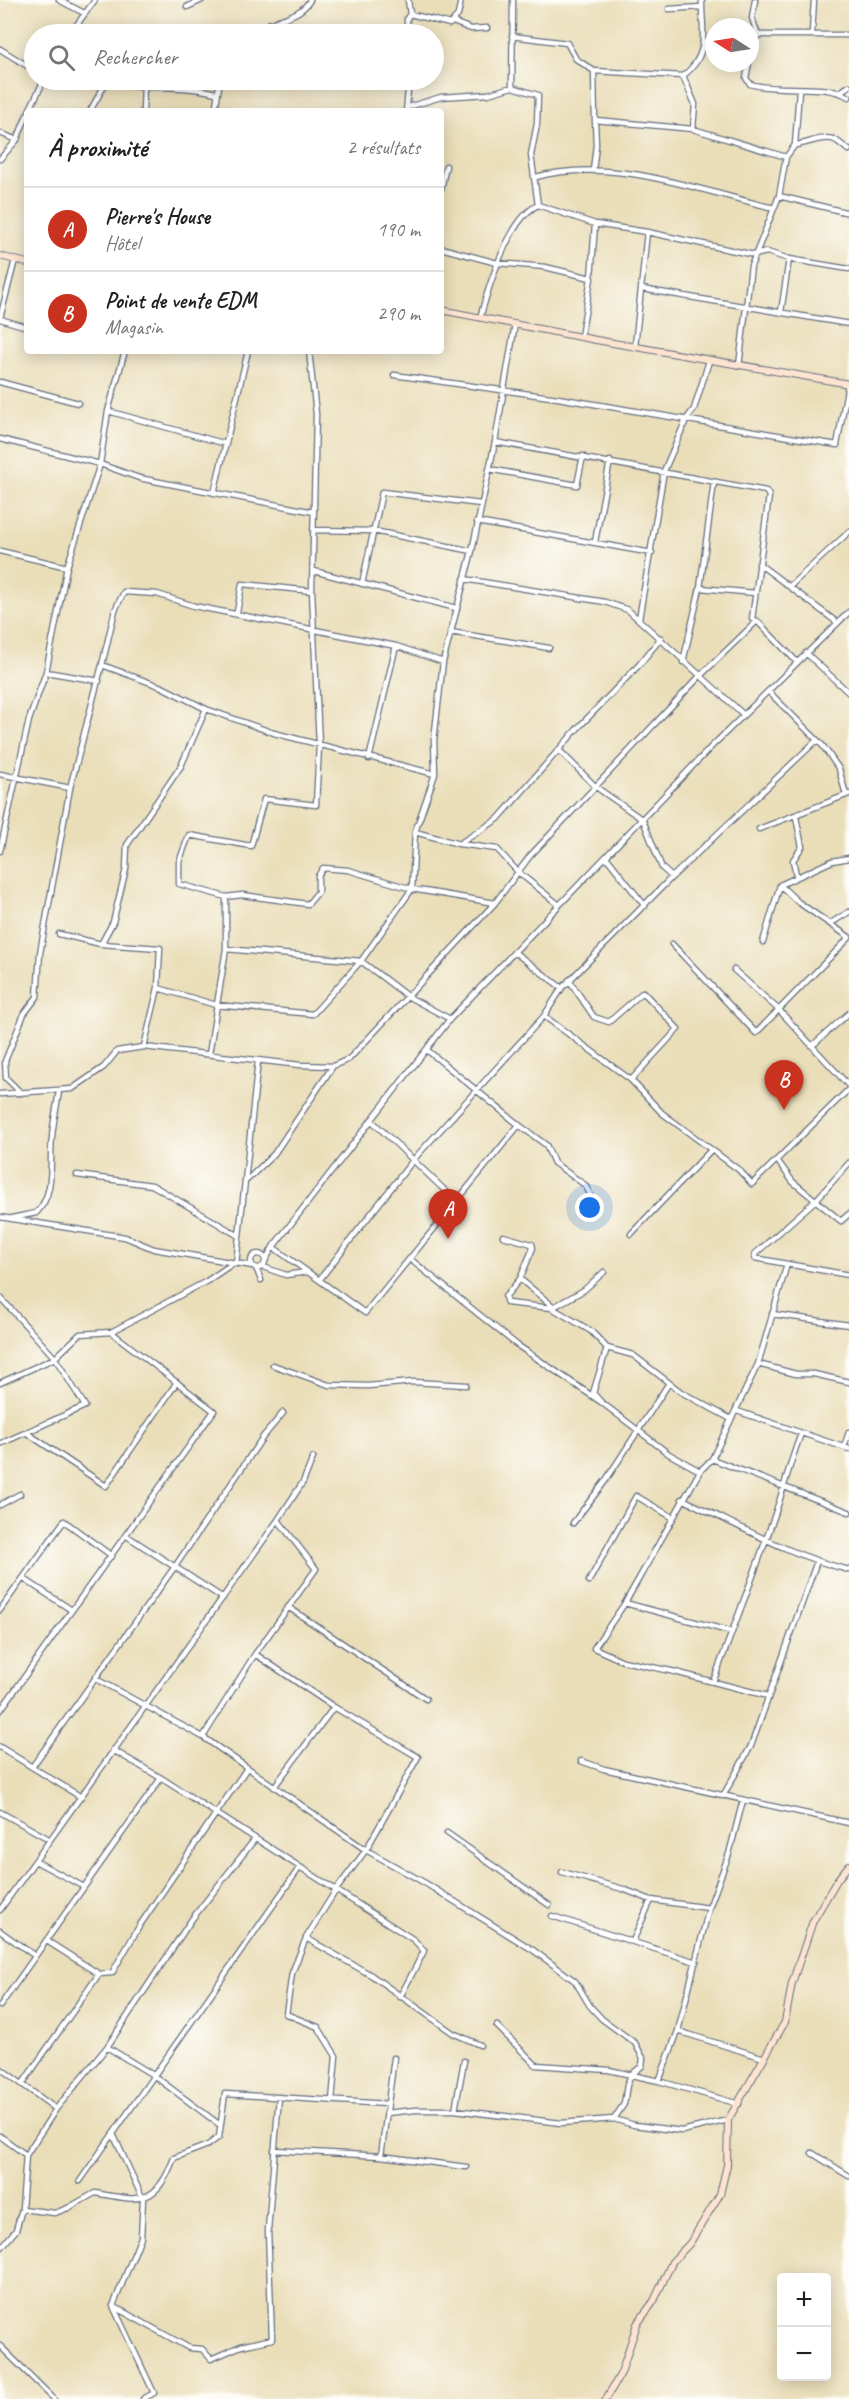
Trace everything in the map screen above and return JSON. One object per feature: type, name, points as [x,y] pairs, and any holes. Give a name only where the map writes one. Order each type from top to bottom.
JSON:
[{"type":"street","points":[[59,0],[84,13]]},
{"type":"street","points":[[77,24],[95,0]]},
{"type":"street","points":[[187,7],[202,0]]},
{"type":"street","points":[[272,24],[302,11],[310,0]]},
{"type":"street","points":[[407,24],[410,14],[408,0]]},
{"type":"street","points":[[453,22],[458,15],[462,0]]},
{"type":"street","points":[[512,87],[513,0]]},
{"type":"street","points":[[512,36],[567,43],[576,59],[594,71],[683,76],[695,64],[704,48],[702,0]]},
{"type":"street","points":[[752,18],[755,0]]},
{"type":"street","points":[[812,33],[814,0]]},
{"type":"street","points":[[669,9],[702,7]]},
{"type":"street","points":[[410,14],[418,14],[446,24],[453,22],[471,29],[487,28]]},
{"type":"street","points":[[759,35],[812,33],[849,35]]},
{"type":"street","points":[[0,49],[24,63]]},
{"type":"street","points":[[593,171],[596,145],[594,71]]},
{"type":"street","points":[[747,72],[746,78],[750,84],[840,92],[849,97]]},
{"type":"street","points":[[683,76],[695,104],[693,129]]},
{"type":"street","points":[[840,92],[849,86]]},
{"type":"street","points":[[410,108],[441,98],[488,94],[512,87],[538,95],[537,124],[531,155],[536,177],[538,206]]},
{"type":"street","points":[[30,108],[39,90]]},
{"type":"street","points":[[91,108],[100,90]]},
{"type":"street","points":[[143,108],[144,90]]},
{"type":"street","points":[[200,90],[216,93]]},
{"type":"street","points":[[214,108],[217,90]]},
{"type":"street","points":[[407,108],[408,90]]},
{"type":"street","points":[[739,366],[745,307],[754,255],[779,196],[786,157],[795,145],[799,90]]},
{"type":"street","points":[[595,120],[693,129],[786,157]]},
{"type":"street","points":[[0,159],[16,140],[24,122]]},
{"type":"street","points":[[0,133],[16,140]]},
{"type":"street","points":[[795,145],[820,139],[832,139],[849,150]]},
{"type":"street","points":[[444,175],[446,166]]},
{"type":"street","points":[[536,177],[552,173],[593,171],[644,176],[774,208]]},
{"type":"street","points":[[779,196],[849,213]]},
{"type":"street","points":[[538,206],[595,224],[647,232],[754,255],[767,252],[849,269]]},
{"type":"street","points":[[480,318],[497,264],[519,222],[538,206]]},
{"type":"street","points":[[581,337],[591,278],[595,224]]},
{"type":"street","points":[[635,346],[647,232]]},
{"type":"street","points":[[444,249],[497,264],[545,267],[591,278]]},
{"type":"street","points":[[0,256],[24,262]]},
{"type":"street","points":[[781,312],[789,258]]},
{"type":"street","points":[[15,260],[0,319],[24,326]]},
{"type":"street","points":[[642,289],[849,324]]},
{"type":"street","points":[[394,375],[558,398],[837,445],[848,384],[708,361],[444,311]]},
{"type":"street","points":[[158,988],[216,1005],[313,1014],[361,961],[412,889],[415,832],[435,774],[434,740],[443,662],[482,504],[515,324]]},
{"type":"street","points":[[0,851],[28,720],[46,672],[67,567],[100,464],[108,411],[124,354]]},
{"type":"street","points":[[214,493],[247,354]]},
{"type":"street","points":[[309,354],[316,414],[312,591],[319,745],[316,805],[264,799],[251,846],[189,834],[179,862],[179,884],[226,897],[242,895],[308,904],[318,892],[318,876],[323,868],[348,870],[412,889],[495,903]]},
{"type":"street","points":[[639,619],[652,553],[664,471],[686,420],[694,409],[708,361]]},
{"type":"street","points":[[0,382],[78,403]]},
{"type":"street","points":[[108,411],[226,444]]},
{"type":"street","points":[[0,439],[100,464],[139,478],[314,512]]},
{"type":"street","points":[[495,442],[583,456],[766,491],[769,494],[752,619],[757,621],[797,662]]},
{"type":"street","points":[[489,469],[577,485],[583,456]]},
{"type":"street","points":[[595,542],[610,461]]},
{"type":"street","points":[[683,662],[700,588],[714,482]]},
{"type":"street","points":[[362,584],[382,492],[482,504]]},
{"type":"street","points":[[477,522],[652,553]]},
{"type":"street","points":[[313,530],[374,531],[471,551]]},
{"type":"street","points":[[791,585],[849,532]]},
{"type":"street","points":[[0,551],[67,567]]},
{"type":"street","points":[[759,564],[791,585],[838,623]]},
{"type":"street","points":[[314,571],[456,608]]},
{"type":"street","points":[[464,579],[615,604],[639,619],[661,638],[683,662],[744,716]]},
{"type":"street","points":[[237,612],[242,584],[312,591]]},
{"type":"street","points":[[700,588],[754,593]]},
{"type":"street","points":[[21,1093],[6,1078],[5,1061],[24,1014],[37,997],[42,942],[70,788],[99,681],[115,610],[124,592],[157,594],[194,606],[237,612],[313,631],[396,646],[443,662]]},
{"type":"street","points":[[257,1267],[265,1261],[273,1247],[370,1120],[450,1019],[558,904],[607,858],[797,662],[849,612]]},
{"type":"street","points":[[0,1094],[72,1089],[104,1067],[117,1051],[144,1047],[258,1061],[333,1066],[349,1059],[495,903],[518,872],[596,787],[699,677],[757,621]]},
{"type":"street","points":[[450,632],[549,648]]},
{"type":"street","points":[[459,844],[498,819],[661,638]]},
{"type":"street","points":[[369,759],[396,646]]},
{"type":"street","points":[[806,653],[849,693]]},
{"type":"street","points":[[102,665],[162,687],[231,719],[369,759],[435,774]]},
{"type":"street","points":[[46,672],[99,681]]},
{"type":"street","points":[[759,829],[796,817],[847,794],[839,769],[817,740],[769,692]]},
{"type":"street","points":[[101,944],[113,922],[126,869],[127,845],[181,766],[206,709]]},
{"type":"street","points":[[320,1279],[414,1159],[544,1016],[562,988],[672,877],[817,740]]},
{"type":"street","points":[[559,750],[596,787],[643,820],[662,868],[672,877]]},
{"type":"street","points":[[0,774],[70,788]]},
{"type":"street","points":[[796,817],[802,848],[793,860],[796,875]]},
{"type":"street","points":[[415,832],[459,844],[497,849],[518,872],[558,904]]},
{"type":"street","points":[[607,858],[645,906]]},
{"type":"street","points":[[763,942],[780,885],[796,875],[849,858]]},
{"type":"street","points":[[672,945],[756,1033],[849,937],[798,902],[780,885]]},
{"type":"street","points":[[209,1054],[226,949],[226,897]]},
{"type":"street","points":[[831,923],[849,912]]},
{"type":"street","points":[[58,934],[101,944],[160,948],[158,988],[144,1047]]},
{"type":"street","points":[[226,949],[361,961],[407,996],[450,1019]]},
{"type":"street","points":[[514,952],[562,988]]},
{"type":"street","points":[[544,1016],[631,1080],[662,1113],[740,1170],[752,1184],[849,1088],[813,1045],[779,1010],[734,970]]},
{"type":"street","points":[[569,981],[598,1018],[609,1022],[643,992],[678,1029],[631,1080]]},
{"type":"street","points":[[813,1045],[849,1013]]},
{"type":"street","points":[[427,1050],[546,1145],[554,1163],[585,1185],[590,1194]]},
{"type":"street","points":[[236,1264],[247,1180],[258,1061]]},
{"type":"street","points":[[247,1180],[274,1154],[333,1066]]},
{"type":"street","points":[[10,1218],[36,1213],[42,1204],[52,1168],[51,1139],[59,1091]]},
{"type":"street","points":[[370,1120],[456,1201]]},
{"type":"street","points":[[273,1247],[365,1313],[519,1125]]},
{"type":"street","points":[[631,1234],[711,1150]]},
{"type":"street","points":[[777,1160],[793,1182],[817,1199],[841,1221],[849,1214]]},
{"type":"street","points":[[849,1163],[817,1199],[755,1254],[755,1258],[849,1275]]},
{"type":"street","points":[[77,1175],[152,1185],[239,1236]]},
{"type":"street","points":[[0,1217],[34,1224],[125,1236],[154,1249],[257,1267],[286,1275],[307,1272]]},
{"type":"street","points":[[503,1236],[532,1244],[533,1248],[519,1279],[505,1301],[511,1304],[553,1308],[564,1304],[585,1290],[604,1272]]},
{"type":"street","points":[[0,1383],[55,1358],[80,1334],[111,1332],[236,1264],[273,1247]]},
{"type":"street","points":[[260,1254],[265,1261]]},
{"type":"street","points":[[251,1259],[257,1267],[261,1280]]},
{"type":"street","points":[[410,1259],[517,1345],[600,1402],[669,1454],[700,1471]]},
{"type":"street","points":[[768,1696],[622,1661],[594,1648],[625,1603],[682,1499],[700,1471],[712,1459],[737,1411],[758,1364],[787,1264]]},
{"type":"street","points":[[519,1279],[553,1308],[591,1331],[607,1348],[633,1355],[696,1401],[731,1419]]},
{"type":"street","points":[[0,1297],[55,1358],[85,1406],[0,1444]]},
{"type":"street","points":[[772,1314],[849,1325]]},
{"type":"street","points":[[0,1711],[70,1609],[128,1536],[214,1411],[111,1332]]},
{"type":"street","points":[[600,1402],[593,1393],[607,1348]]},
{"type":"street","points":[[758,1364],[796,1374],[814,1374],[849,1382]]},
{"type":"street","points":[[273,1365],[329,1384],[368,1386],[413,1382],[466,1385]]},
{"type":"street","points":[[27,1433],[106,1486],[177,1382]]},
{"type":"street","points":[[573,1523],[606,1480],[669,1383]]},
{"type":"street","points":[[737,1411],[846,1448],[849,1432]]},
{"type":"street","points":[[32,1767],[176,1565],[263,1437],[283,1413]]},
{"type":"street","points":[[713,1682],[766,1540],[784,1488],[789,1462],[801,1434]]},
{"type":"street","points":[[0,1910],[278,1520],[303,1482],[313,1458]]},
{"type":"street","points":[[712,1459],[849,1512]]},
{"type":"street","points":[[0,1504],[20,1494]]},
{"type":"street","points":[[589,1581],[636,1496],[672,1517]]},
{"type":"street","points":[[682,1499],[766,1540],[817,1561],[849,1570]]},
{"type":"street","points":[[202,1737],[255,1654],[316,1569],[278,1520]]},
{"type":"street","points":[[0,1610],[1,1601],[24,1579],[64,1521],[112,1556]]},
{"type":"street","points":[[128,1536],[176,1565],[223,1598]]},
{"type":"street","points":[[723,1796],[752,1746],[817,1561]]},
{"type":"street","points":[[24,1579],[70,1609]]},
{"type":"street","points":[[625,1603],[732,1632]]},
{"type":"street","points":[[288,1607],[426,1699]]},
{"type":"street","points":[[255,1654],[334,1707],[418,1757],[366,1850],[336,1890],[306,1938],[292,1973],[286,2014],[318,2027],[336,2056],[332,2101]]},
{"type":"street","points":[[96,1679],[202,1737],[366,1850],[434,1888],[533,1950],[575,1981],[602,2019],[640,2049],[643,2058],[642,2066],[632,2075],[627,2085],[624,2104],[614,2119]]},
{"type":"street","points":[[274,1787],[334,1707]]},
{"type":"street","points":[[0,1747],[81,1797]]},
{"type":"street","points":[[113,1750],[161,1778],[414,1940],[424,1951],[400,1996]]},
{"type":"street","points":[[581,1761],[604,1769],[849,1823]]},
{"type":"street","points":[[47,1941],[99,1974],[112,1973],[140,1925],[247,1768]]},
{"type":"street","points":[[0,2006],[161,1778]]},
{"type":"street","points":[[658,2081],[678,2031],[709,1908],[729,1854],[743,1800]]},
{"type":"street","points":[[0,1813],[49,1839]]},
{"type":"street","points":[[447,1833],[549,1905]]},
{"type":"street","points":[[0,2249],[16,2230],[22,2209],[26,2155],[56,2109],[107,2047],[192,1919],[255,1839]]},
{"type":"street","points":[[35,1861],[84,1887]]},
{"type":"street","points":[[606,2399],[621,2373],[637,2324],[654,2301],[672,2262],[690,2243],[720,2194],[727,2165],[728,2120],[785,2022],[792,1983],[813,1921],[837,1880],[849,1865]]},
{"type":"street","points":[[80,2181],[300,1867]]},
{"type":"street","points":[[562,1872],[623,1889],[651,1900],[709,1908]]},
{"type":"street","points":[[633,1941],[651,1900]]},
{"type":"street","points":[[552,1916],[696,1962]]},
{"type":"street","points":[[0,1931],[35,1956]]},
{"type":"street","points":[[306,1938],[371,1975],[453,2033],[480,2045]]},
{"type":"street","points":[[22,2083],[99,1974]]},
{"type":"street","points":[[497,2026],[536,2065],[609,2070],[739,2104]]},
{"type":"street","points":[[678,2031],[764,2058]]},
{"type":"street","points":[[107,2047],[153,2075],[220,2125]]},
{"type":"street","points":[[381,2156],[394,2058]]},
{"type":"street","points":[[455,2110],[464,2061]]},
{"type":"street","points":[[0,2068],[56,2109]]},
{"type":"street","points":[[22,2209],[55,2212],[68,2208],[95,2193],[119,2199],[143,2199],[165,2183],[174,2158],[208,2145],[219,2137],[225,2094],[387,2104]]},
{"type":"street","points":[[114,2306],[189,2348],[202,2349],[211,2359],[241,2346],[272,2339],[268,2230],[279,2097]]},
{"type":"street","points":[[386,2113],[455,2110],[561,2123],[614,2119],[634,2125],[682,2131],[728,2120]]},
{"type":"street","points":[[113,2134],[143,2199],[141,2237],[114,2306],[154,2393],[143,2399]]},
{"type":"street","points":[[0,2136],[26,2155]]},
{"type":"street","points":[[274,2150],[381,2156],[466,2167]]},
{"type":"street","points":[[812,2153],[849,2176]]},
{"type":"street","points":[[0,2346],[54,2399]]},
{"type":"place","name":"Point de vente EDM","points":[[784,1110]]},
{"type":"place","name":"Pierre's House","points":[[448,1239]]}]
